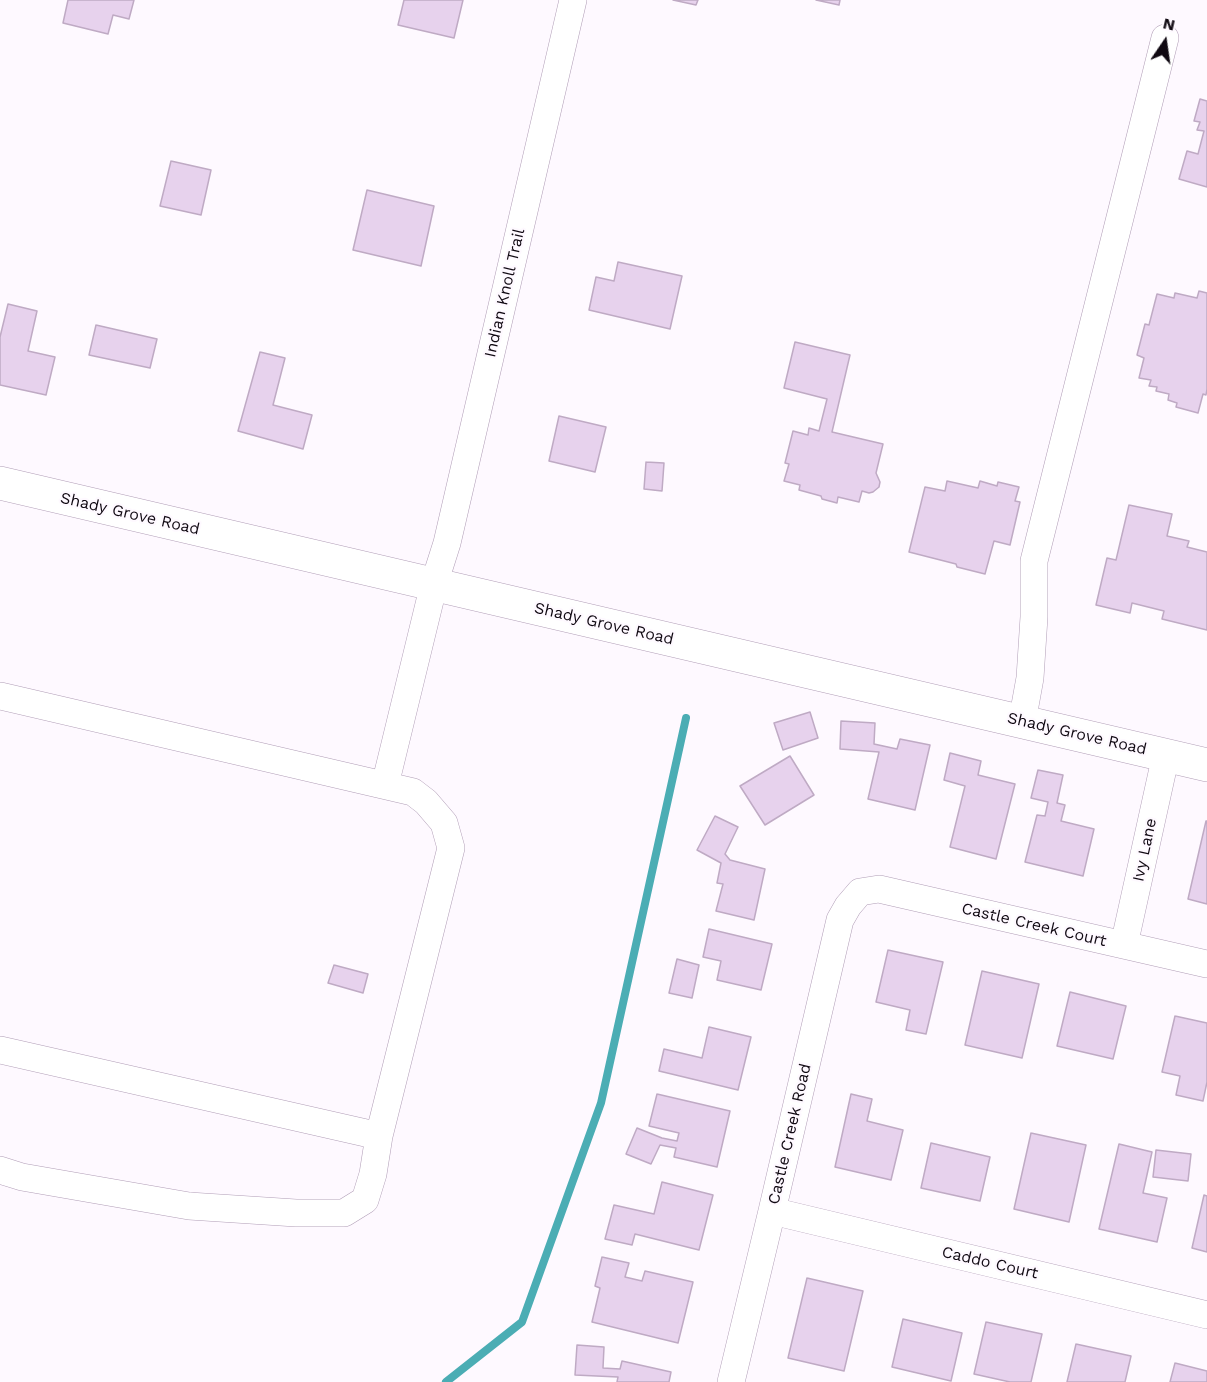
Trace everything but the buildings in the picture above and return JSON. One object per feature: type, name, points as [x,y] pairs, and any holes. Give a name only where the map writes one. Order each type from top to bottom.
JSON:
[{"type":"street","name":"Indian Knoll Trail","points":[[385,785],[434,584],[447,543],[573,0]]},
{"type":"street","points":[[1022,722],[1030,678],[1035,561],[1165,38]]},
{"type":"street","name":"Shady Grove Road","points":[[0,483],[1207,765]]},
{"type":"street","points":[[0,696],[413,792],[426,802],[444,823],[451,848],[365,1200],[344,1213],[296,1213],[189,1206],[22,1177],[0,1170]]},
{"type":"street","name":"Ivy Lane","points":[[1124,945],[1166,755]]},
{"type":"street","name":"Castle Creek Court","points":[[860,892],[879,889],[1207,964]]},
{"type":"street","name":"Castle Creek Road","points":[[731,1382],[840,920],[860,892]]},
{"type":"street","points":[[0,1050],[379,1136]]},
{"type":"street","name":"Caddo Court","points":[[772,1211],[1207,1315]]},
{"type":"waterway","points":[[446,1382],[522,1322],[601,1103],[686,718]]}]
